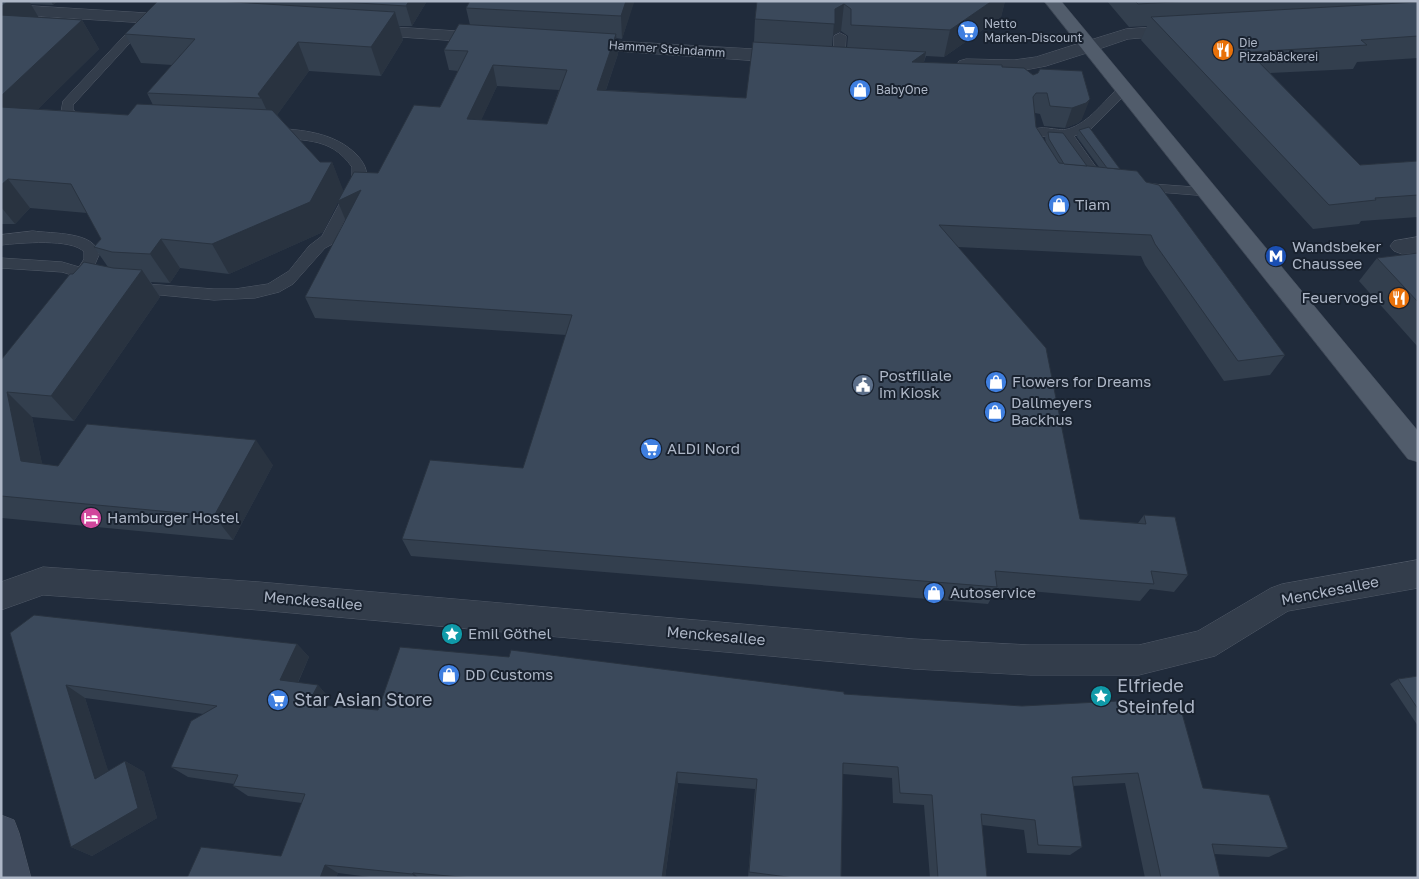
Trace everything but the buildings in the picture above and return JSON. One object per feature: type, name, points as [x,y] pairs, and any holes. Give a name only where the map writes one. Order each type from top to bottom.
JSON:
[{"type":"main road","points":[[1052,1],[1418,451]]},
{"type":"main road","points":[[1,833],[12,878]]},
{"type":"street","points":[[1,9],[195,21]]},
{"type":"street","points":[[342,29],[505,39]]},
{"type":"street","points":[[946,65],[1017,72],[1040,62],[1126,34],[1195,29]]},
{"type":"street","name":"Hammer Steindamm","points":[[563,42],[806,58]]},
{"type":"street","points":[[832,60],[858,61]]},
{"type":"street","name":"Menckesallee","points":[[1,596],[43,581],[259,596],[914,654],[1030,660],[1139,660],[1204,645],[1282,598],[1418,574]]},
{"type":"lane","points":[[97,125],[82,121],[71,115],[66,109],[66,104],[147,18]]},
{"type":"lane","points":[[832,60],[840,36]]},
{"type":"lane","points":[[1066,134],[1084,128],[1124,89]]},
{"type":"lane","points":[[1038,146],[1035,125],[1066,134],[1111,185]]},
{"type":"lane","points":[[1,263],[62,267],[132,288],[233,295],[257,294],[288,280],[304,264],[318,244],[331,238],[361,176],[359,167],[338,145],[319,137],[262,132]]},
{"type":"lane","points":[[1084,182],[1208,192]]},
{"type":"lane","points":[[1,240],[33,236],[82,242],[88,245],[93,253],[92,259],[83,272]]},
{"type":"place","name":"Netto Marken-Discount","points":[[968,31]]},
{"type":"place","name":"Die Pizzabäckerei","points":[[1223,50]]},
{"type":"place","name":"BabyOne","points":[[860,90]]},
{"type":"place","name":"Tiam","points":[[1059,205]]},
{"type":"place","name":"Wandsbeker Chaussee","points":[[1276,256]]},
{"type":"place","name":"Feuervogel","points":[[1399,298]]},
{"type":"place","name":"Flowers for Dreams","points":[[996,382]]},
{"type":"place","name":"Postfiliale im Kiosk","points":[[863,385]]},
{"type":"place","name":"Dallmeyers Backhus","points":[[995,412]]},
{"type":"place","name":"ALDI Nord","points":[[651,449]]},
{"type":"place","name":"Hamburger Hostel","points":[[91,518]]},
{"type":"place","name":"Autoservice","points":[[934,593]]},
{"type":"place","name":"Emil Göthel","points":[[452,634]]},
{"type":"place","name":"DD Customs","points":[[449,675]]},
{"type":"place","name":"Elfriede Steinfeld","points":[[1101,696]]},
{"type":"place","name":"Star Asian Store","points":[[278,700]]}]
